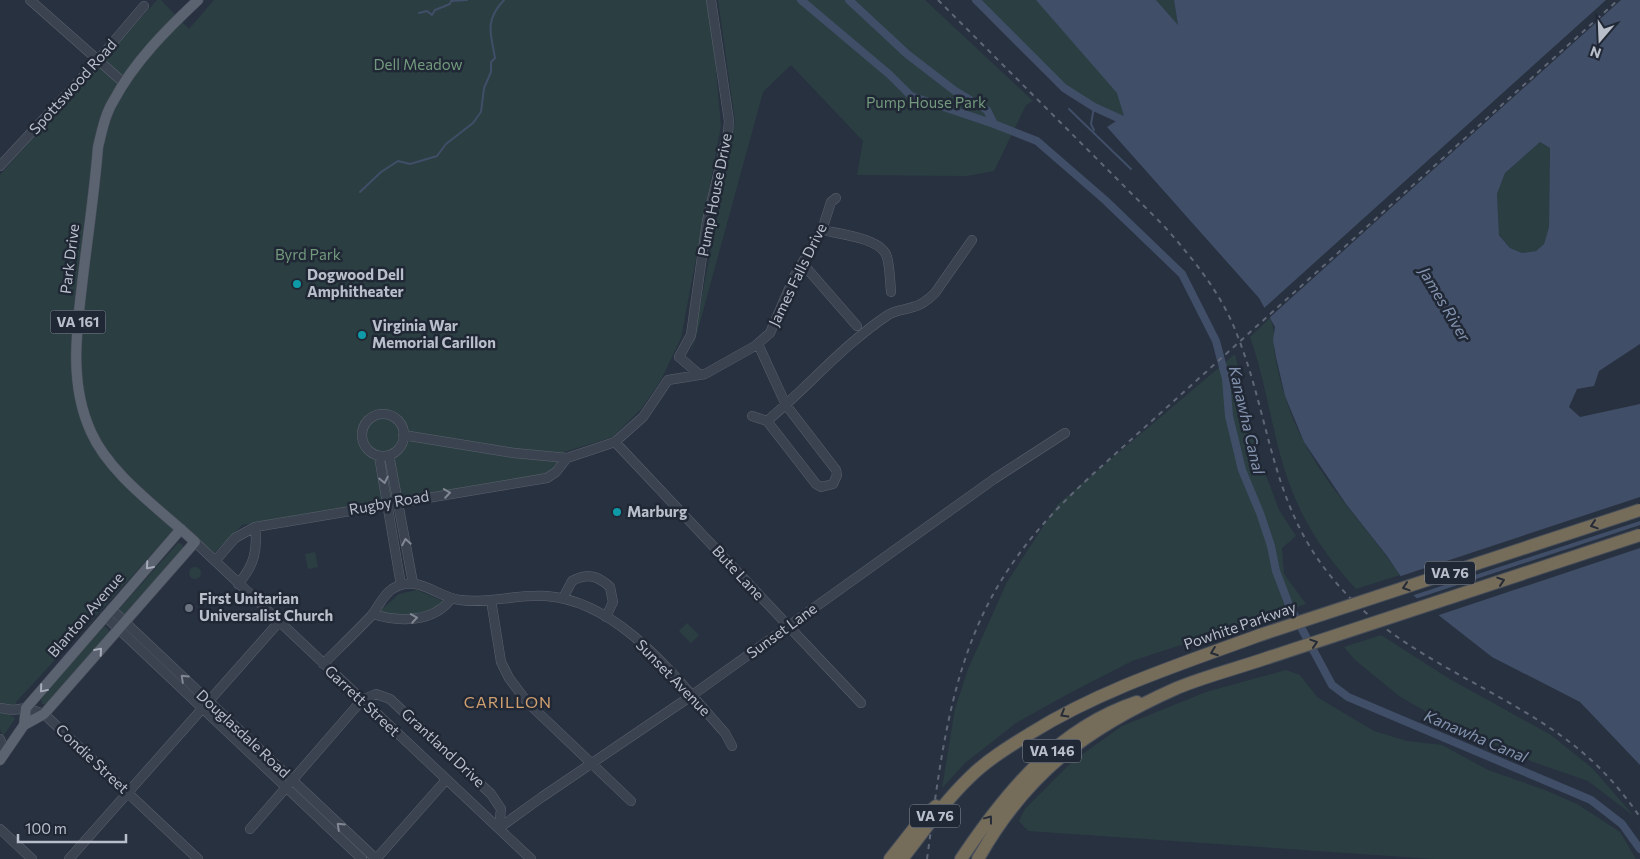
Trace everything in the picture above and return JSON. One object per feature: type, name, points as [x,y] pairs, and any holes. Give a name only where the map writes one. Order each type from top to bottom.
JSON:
[{"type":"highway","name":"Powhite Parkway","points":[[902,859],[938,812],[970,776],[1013,744],[1081,704],[1129,683],[1260,635],[1640,510]]},
{"type":"highway","name":"VA 76","points":[[978,859],[1013,804],[1053,761],[1080,740],[1178,688],[1640,535]]},
{"type":"highway","name":"VA 146","points":[[961,859],[1006,796],[1047,755],[1074,733],[1118,708],[1178,688]]},
{"type":"highway","points":[[890,859],[923,817],[970,776]]},
{"type":"main road","name":"Park Drive","points":[[195,542],[116,470],[91,433],[79,399],[75,367],[77,327],[98,147],[104,121],[124,83],[172,24],[198,0]]},
{"type":"main road","name":"Blanton Avenue","points":[[26,708],[181,529]]},
{"type":"main road","points":[[2,756],[24,725],[44,714],[195,542]]},
{"type":"main road","points":[[24,725],[26,708]]},
{"type":"street","points":[[30,0],[124,83]]},
{"type":"street","name":"Pump House Drive","points":[[700,375],[679,357],[691,335],[706,221],[728,132],[711,0]]},
{"type":"street","name":"Spottswood Road","points":[[0,166],[98,60],[144,6]]},
{"type":"street","name":"James Falls Drive","points":[[615,442],[643,417],[655,403],[668,380],[700,375],[758,344],[770,333],[792,281],[822,230],[831,202],[836,198]]},
{"type":"street","points":[[822,230],[872,242],[882,248],[887,257],[891,292]]},
{"type":"street","points":[[767,420],[889,314],[914,307],[935,293],[972,240]]},
{"type":"street","points":[[803,264],[857,326]]},
{"type":"street","points":[[752,416],[767,420],[816,484],[821,487],[833,484],[837,475],[836,470],[786,405],[758,344]]},
{"type":"street","points":[[383,415],[395,419],[399,423],[403,435],[398,449],[389,455],[379,456],[369,451],[362,440],[363,428],[371,418],[383,415]]},
{"type":"street","name":"Sunset Lane","points":[[499,828],[691,696],[994,480],[1065,433]]},
{"type":"street","points":[[403,435],[514,454],[567,458],[615,442]]},
{"type":"street","name":"Bute Lane","points":[[615,442],[861,704]]},
{"type":"street","points":[[389,455],[413,583]]},
{"type":"street","points":[[323,664],[373,614],[387,594],[401,585],[379,456]]},
{"type":"street","name":"Rugby Road","points":[[215,561],[235,538],[255,527],[399,501],[547,478],[556,472],[567,458]]},
{"type":"street","points":[[238,584],[253,561],[257,548],[255,527]]},
{"type":"street","name":"Garrett Street","points":[[195,542],[531,859]]},
{"type":"street","points":[[563,598],[572,581],[586,575],[594,576],[610,587],[612,602],[606,617]]},
{"type":"street","name":"Sunset Avenue","points":[[401,585],[413,583],[429,587],[451,599],[471,601],[533,596],[563,598],[593,609],[644,645],[725,733],[732,746]]},
{"type":"street","points":[[373,614],[400,620],[422,617],[438,610],[451,599]]},
{"type":"street","points":[[491,600],[501,662],[509,678],[527,702],[631,801]]},
{"type":"street","name":"Douglasdale Road","points":[[108,613],[288,783],[362,859]]},
{"type":"street","points":[[69,859],[279,622]]},
{"type":"street","name":"Grantland Drive","points":[[362,700],[376,694],[383,695],[436,741],[497,800],[501,809],[499,828]]},
{"type":"street","points":[[250,829],[362,700]]},
{"type":"street","name":"Condie Street","points":[[0,708],[12,710],[26,708],[44,714],[198,859]]},
{"type":"street","points":[[0,739],[2,756]]},
{"type":"street","points":[[376,859],[446,780]]},
{"type":"street","name":"Douglasdale Road","points":[[288,783],[376,859]]},
{"type":"street","points":[[0,829],[32,859]]},
{"type":"green space","name":"Byrd Park","points":[[157,0],[161,0],[189,29],[214,0],[707,0],[714,49],[721,126],[681,338],[661,380],[641,409],[613,437],[564,452],[557,464],[546,474],[242,525],[212,555],[179,525],[17,701],[9,715],[15,719],[3,736],[0,729],[0,175]]},
{"type":"green space","name":"Pump House Park","points":[[718,0],[925,0],[1033,101],[1026,105],[994,171],[967,176],[857,175],[863,141],[791,65],[763,92],[691,355],[735,121]]},
{"type":"green space","points":[[976,0],[1044,0],[1112,76],[1135,127],[1086,103],[1062,86]]},
{"type":"green space","points":[[1156,0],[1174,0],[1178,25]]},
{"type":"green space","points":[[1540,142],[1550,148],[1549,227],[1544,244],[1536,251],[1522,253],[1510,248],[1499,234],[1497,194],[1505,173]]},
{"type":"green space","points":[[1270,318],[1274,332],[1275,355],[1283,388],[1294,422],[1304,442],[1325,477],[1400,575],[1356,589],[1338,568],[1307,523],[1295,498],[1281,459],[1262,377],[1250,337]]},
{"type":"green space","points":[[1235,354],[1257,451],[1279,510],[1296,536],[1282,548],[1284,574],[1306,604],[1132,661],[1016,723],[965,763],[942,788],[955,709],[968,669],[1007,582],[1058,504]]},
{"type":"green space","points":[[178,543],[182,544],[183,548],[127,614],[121,614],[119,609]]},
{"type":"green space","points":[[315,552],[318,567],[308,569],[305,554]]},
{"type":"green space","points":[[193,567],[197,567],[201,573],[197,579],[193,579],[189,575],[189,571]]},
{"type":"green space","points":[[417,590],[445,602],[420,614],[397,616],[378,613],[399,594]]},
{"type":"green space","points":[[687,623],[699,635],[691,643],[679,631]]},
{"type":"green space","points":[[104,626],[109,630],[108,635],[47,704],[42,704],[41,696]]},
{"type":"green space","points":[[1381,635],[1448,678],[1551,735],[1592,768],[1634,816],[1588,781],[1533,762],[1435,717],[1399,696],[1354,659],[1344,647]]},
{"type":"green space","points":[[1286,670],[1300,675],[1317,697],[1374,731],[1407,741],[1442,745],[1488,770],[1545,790],[1577,804],[1620,832],[1636,859],[1434,859],[1028,831],[1019,821],[1025,809],[1073,761],[1122,726],[1206,692]]},
{"type":"water","name":"James River","points":[[1036,0],[1156,0],[1178,25],[1174,0],[1640,0],[1640,344],[1599,371],[1594,386],[1577,389],[1569,407],[1580,417],[1640,404],[1640,765],[1580,702],[1492,657],[1414,596],[1387,556],[1346,504],[1304,442],[1285,396],[1273,340],[1275,327],[1259,298],[1107,127],[1124,116],[1117,93]],"holes":[[[1540,142],[1550,148],[1549,227],[1544,244],[1536,251],[1522,253],[1510,248],[1499,235],[1497,194],[1505,173]]]},
{"type":"pier","points":[[1606,0],[1621,0],[1268,319],[1263,309]]},
{"type":"pier","points":[[1640,497],[1640,521],[1411,596],[1398,577]]},
{"type":"pier","points":[[1640,525],[1640,548],[1436,616],[1415,599]]},
{"type":"waterway","points":[[419,13],[427,11],[432,15],[435,10],[450,4],[451,1],[467,0]]},
{"type":"waterway","points":[[360,192],[381,172],[398,161],[410,164],[437,156],[446,144],[473,123],[481,112],[484,88],[491,72],[491,62],[495,58],[490,28],[491,21],[504,0]]},
{"type":"waterway","name":"Kanawha Canal","points":[[801,0],[890,75],[911,96],[994,124],[1037,141],[1105,200],[1182,274],[1216,341],[1226,379],[1229,416],[1242,470],[1260,513],[1271,546],[1276,571],[1289,605],[1332,685],[1348,697],[1591,800],[1622,824],[1640,849]]},
{"type":"waterway","points":[[849,0],[907,54],[955,91],[987,110],[994,124]]},
{"type":"waterway","points":[[976,0],[1064,88],[1094,107],[1127,122]]},
{"type":"waterway","points":[[1094,107],[1091,124],[1094,130]]},
{"type":"waterway","points":[[1069,109],[1131,169]]},
{"type":"railway","points":[[938,0],[1164,226],[1206,278],[1224,306],[1238,337],[1284,492],[1312,551],[1333,579],[1359,606],[1387,630],[1418,651],[1546,725],[1576,747],[1611,780],[1640,817]]},
{"type":"railway","points":[[927,859],[944,744],[962,669],[975,632],[991,597],[1030,540],[1060,506],[1093,474],[1618,0]]},
{"type":"place","name":"Dogwood Dell Amphitheater","points":[[297,284]]},
{"type":"place","name":"Virginia War Memorial Carillon","points":[[362,335]]},
{"type":"place","name":"Marburg","points":[[617,512]]},
{"type":"place","name":"First Unitarian Universalist Church","points":[[189,608]]},
{"type":"district","name":"CARILLON","points":[[508,702]]},
{"type":"park label","name":"Dell Meadow","points":[[418,65]]}]
